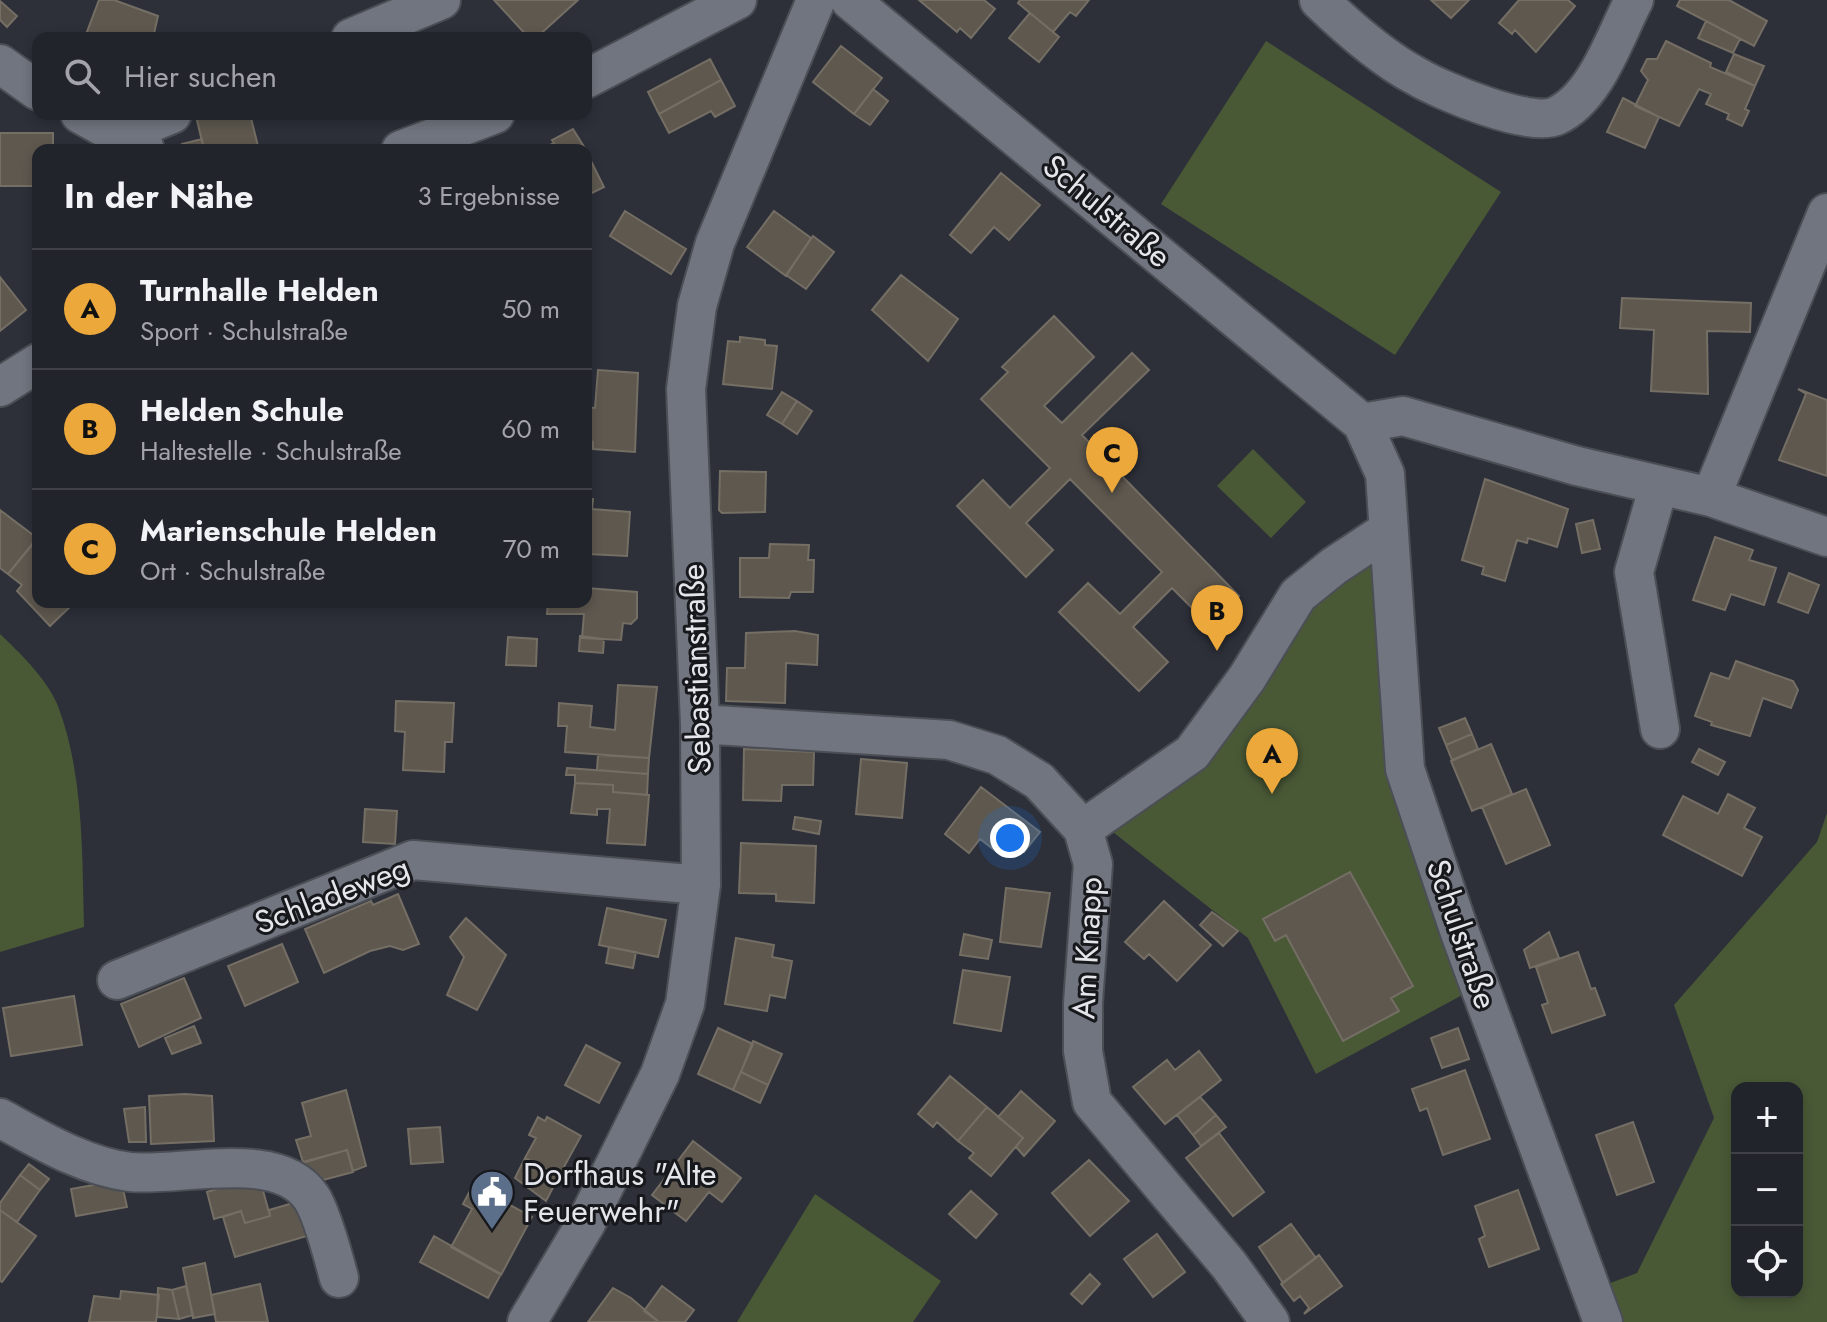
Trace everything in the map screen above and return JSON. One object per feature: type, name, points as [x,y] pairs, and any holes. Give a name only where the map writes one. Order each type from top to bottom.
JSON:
[{"type":"street","points":[[365,32],[441,0]]},
{"type":"street","points":[[592,76],[737,0]]},
{"type":"street","name":"Sebastianstraße","points":[[527,1322],[586,1223],[660,1074],[685,1004],[701,885],[700,724],[686,389],[697,306],[715,243],[816,0]]},
{"type":"street","name":"Schulstraße","points":[[850,0],[1362,423],[1385,474],[1405,769],[1465,946],[1603,1322]]},
{"type":"street","points":[[1319,0],[1415,76],[1522,117],[1553,118],[1569,108],[1591,82],[1634,0]]},
{"type":"street","points":[[0,64],[32,87]]},
{"type":"street","points":[[91,120],[107,129],[152,131]]},
{"type":"street","points":[[417,144],[479,120]]},
{"type":"street","points":[[1711,497],[1827,213]]},
{"type":"street","points":[[0,387],[32,367]]},
{"type":"street","points":[[1362,423],[1403,416],[1711,497],[1827,537]]},
{"type":"street","points":[[1659,485],[1634,572],[1660,729]]},
{"type":"street","points":[[1083,829],[1192,753],[1247,678],[1298,595],[1334,566],[1387,531]]},
{"type":"street","name":"Am Knapp","points":[[700,724],[949,740],[997,755],[1039,781],[1083,829],[1093,864],[1083,1003],[1083,1051],[1092,1102],[1229,1265],[1270,1322]]},
{"type":"street","name":"Schladeweg","points":[[117,980],[413,860],[701,885]]},
{"type":"street","points":[[0,1118],[72,1154],[127,1172],[254,1168],[278,1172],[312,1197],[339,1278]]},
{"type":"green space","points":[[1266,41],[1501,192],[1395,355],[1161,204]]},
{"type":"green space","points":[[1253,449],[1306,502],[1271,538],[1217,486]]},
{"type":"green space","points":[[1387,531],[1405,769],[1479,986],[1316,1074],[1248,938],[1095,818],[1192,753],[1298,595]]},
{"type":"green space","points":[[0,634],[25,658],[47,686],[58,706],[66,732],[73,759],[80,815],[84,927],[0,952]]},
{"type":"green space","points":[[1827,813],[1827,1322],[1603,1322],[1592,1290],[1637,1273],[1714,1118],[1674,1005],[1817,842]]},
{"type":"green space","points":[[815,1194],[941,1281],[913,1322],[737,1322]]},
{"type":"building","points":[[99,0],[114,0],[158,16],[154,32],[87,32]]},
{"type":"building","points":[[494,0],[578,0],[543,32],[523,32]]},
{"type":"building","points":[[919,0],[984,0],[995,9],[971,38],[960,28],[957,32]]},
{"type":"building","points":[[1020,0],[1089,0],[1076,16],[1070,12],[1053,32],[1018,3]]},
{"type":"building","points":[[1431,0],[1469,0],[1451,18]]},
{"type":"building","points":[[1519,0],[1568,0],[1575,6],[1536,52],[1515,30],[1512,34],[1499,23]]},
{"type":"building","points":[[1680,0],[1729,0],[1767,21],[1754,46],[1677,6]]},
{"type":"building","points":[[0,1],[17,16],[7,27],[0,20]]},
{"type":"building","points":[[1030,13],[1059,37],[1039,62],[1009,38]]},
{"type":"building","points":[[1706,21],[1740,39],[1733,53],[1698,38]]},
{"type":"building","points":[[1666,41],[1711,63],[1710,67],[1755,86],[1745,109],[1749,111],[1742,126],[1727,119],[1729,114],[1706,104],[1711,94],[1699,89],[1679,126],[1635,106],[1648,80],[1641,71],[1647,59],[1657,59]]},
{"type":"building","points":[[841,46],[882,78],[854,114],[813,82]]},
{"type":"building","points":[[1734,54],[1764,66],[1755,86],[1726,72]]},
{"type":"building","points":[[710,59],[721,80],[659,114],[648,92]]},
{"type":"building","points":[[721,80],[735,106],[715,117],[711,111],[669,133],[659,114]]},
{"type":"building","points":[[873,89],[888,101],[870,125],[854,114]]},
{"type":"building","points":[[1623,98],[1659,117],[1645,148],[1607,132]]},
{"type":"building","points":[[197,120],[252,120],[258,144],[203,144]]},
{"type":"building","points":[[573,129],[582,144],[552,144],[552,140]]},
{"type":"building","points":[[0,133],[53,133],[53,144],[32,144],[32,186],[0,186]]},
{"type":"building","points":[[202,139],[203,144],[182,144]]},
{"type":"building","points":[[592,163],[604,187],[592,193]]},
{"type":"building","points":[[1001,173],[1040,205],[1009,240],[994,227],[971,253],[950,235]]},
{"type":"building","points":[[625,211],[686,249],[671,274],[610,236]]},
{"type":"building","points":[[774,211],[811,238],[786,276],[747,247]]},
{"type":"building","points":[[813,236],[834,252],[806,289],[786,275]]},
{"type":"building","points":[[901,275],[958,319],[928,361],[872,310]]},
{"type":"building","points":[[0,277],[26,310],[0,331]]},
{"type":"building","points":[[1622,298],[1751,303],[1750,332],[1707,331],[1708,394],[1651,391],[1654,330],[1620,328]]},
{"type":"building","points":[[1054,316],[1094,357],[1044,406],[1062,423],[1132,353],[1149,370],[1082,435],[1239,596],[1209,625],[1172,588],[1133,627],[1168,662],[1139,691],[1059,612],[1088,583],[1120,614],[1162,572],[1070,479],[1026,523],[1053,550],[1026,577],[957,506],[983,480],[1010,508],[1050,468],[981,399],[1008,372],[1002,367]]},
{"type":"building","points":[[740,337],[765,340],[765,345],[777,346],[772,389],[723,384],[728,341],[740,342]]},
{"type":"building","points":[[598,370],[638,373],[635,452],[593,449],[592,408],[595,408]]},
{"type":"building","points":[[1798,389],[1827,400],[1827,476],[1779,460],[1806,394]]},
{"type":"building","points":[[782,392],[797,401],[782,424],[767,415]]},
{"type":"building","points":[[797,401],[812,411],[797,434],[782,424]]},
{"type":"building","points":[[720,471],[766,472],[765,512],[722,513],[719,510]]},
{"type":"building","points":[[1485,479],[1568,509],[1557,547],[1528,538],[1527,543],[1517,540],[1505,581],[1482,574],[1484,567],[1462,560]]},
{"type":"building","points":[[592,509],[630,512],[627,556],[592,554]]},
{"type":"building","points":[[0,510],[32,534],[32,544],[8,574],[0,568]]},
{"type":"building","points":[[1593,520],[1600,549],[1582,553],[1576,524]]},
{"type":"building","points":[[1715,537],[1753,550],[1749,560],[1776,568],[1764,605],[1731,594],[1725,610],[1693,600]]},
{"type":"building","points":[[770,544],[809,545],[808,560],[814,560],[813,592],[791,592],[789,598],[740,597],[740,558],[769,558]]},
{"type":"building","points":[[32,545],[32,607],[17,591],[22,585],[8,574]]},
{"type":"building","points":[[1789,573],[1819,585],[1808,613],[1778,602]]},
{"type":"building","points":[[592,588],[637,592],[637,618],[631,624],[623,623],[621,640],[582,638],[584,614],[547,614],[548,608],[592,608]]},
{"type":"building","points":[[33,608],[69,608],[50,626]]},
{"type":"building","points":[[795,631],[818,635],[817,665],[786,663],[785,703],[726,701],[727,668],[745,668],[746,633]]},
{"type":"building","points":[[580,636],[604,639],[603,653],[579,651]]},
{"type":"building","points":[[508,637],[537,639],[536,666],[506,665]]},
{"type":"building","points":[[1736,661],[1793,681],[1798,690],[1791,708],[1763,698],[1750,736],[1711,725],[1712,722],[1695,716],[1711,673],[1729,679]]},
{"type":"building","points":[[618,685],[657,687],[649,758],[565,752],[567,726],[558,726],[559,703],[592,706],[590,727],[615,730]]},
{"type":"building","points":[[396,701],[454,703],[452,742],[445,742],[444,772],[403,770],[405,732],[395,731]]},
{"type":"building","points":[[1465,718],[1472,734],[1446,745],[1439,728]]},
{"type":"building","points":[[1472,734],[1478,749],[1452,760],[1446,745]]},
{"type":"building","points":[[1491,744],[1512,794],[1472,811],[1451,761]]},
{"type":"building","points":[[744,749],[814,752],[813,785],[782,785],[781,801],[743,800]]},
{"type":"building","points":[[1699,749],[1725,762],[1718,775],[1692,762]]},
{"type":"building","points":[[598,755],[649,758],[648,774],[597,770]]},
{"type":"building","points":[[861,759],[907,763],[902,818],[856,814]]},
{"type":"building","points":[[567,768],[648,774],[647,795],[613,792],[613,785],[575,783],[575,775],[566,775]]},
{"type":"building","points":[[575,783],[613,785],[613,792],[649,795],[645,845],[607,843],[610,809],[597,809],[597,815],[571,813]]},
{"type":"building","points":[[981,787],[1040,832],[1024,852],[1007,838],[997,852],[980,839],[969,853],[945,834]]},
{"type":"building","points":[[1526,789],[1550,845],[1506,864],[1482,807]]},
{"type":"building","points":[[1728,794],[1755,808],[1744,828],[1762,837],[1742,876],[1663,835],[1683,796],[1718,814]]},
{"type":"building","points":[[365,809],[397,811],[395,844],[363,842]]},
{"type":"building","points":[[795,817],[821,821],[819,834],[793,829]]},
{"type":"building","points":[[741,843],[816,846],[814,903],[776,901],[776,894],[739,893]]},
{"type":"building","points":[[1350,872],[1413,986],[1391,998],[1399,1011],[1343,1041],[1286,935],[1275,941],[1263,919]]},
{"type":"building","points":[[1006,888],[1050,893],[1041,947],[1000,942]]},
{"type":"building","points":[[398,894],[419,944],[403,950],[390,946],[370,951],[324,973],[305,929],[371,901],[373,905]]},
{"type":"building","points":[[1164,901],[1211,945],[1177,981],[1149,954],[1144,959],[1125,942]]},
{"type":"building","points":[[607,908],[666,920],[658,957],[599,945]]},
{"type":"building","points":[[1212,912],[1238,931],[1223,946],[1200,925]]},
{"type":"building","points":[[466,918],[506,955],[477,1010],[447,995],[464,957],[450,937]]},
{"type":"building","points":[[1549,932],[1559,958],[1530,968],[1524,950]]},
{"type":"building","points":[[964,934],[992,940],[988,959],[960,955]]},
{"type":"building","points":[[736,938],[774,945],[772,957],[792,961],[785,998],[770,995],[767,1011],[725,1004]]},
{"type":"building","points":[[282,944],[298,982],[245,1006],[228,966]]},
{"type":"building","points":[[609,947],[636,952],[633,968],[606,963]]},
{"type":"building","points":[[1578,952],[1591,989],[1595,988],[1605,1015],[1552,1033],[1542,1005],[1548,1003],[1536,967]]},
{"type":"building","points":[[963,970],[1010,977],[1001,1031],[954,1023]]},
{"type":"building","points":[[184,978],[201,1018],[139,1047],[121,1004]]},
{"type":"building","points":[[74,996],[82,1045],[11,1056],[3,1008]]},
{"type":"building","points":[[194,1026],[201,1043],[172,1054],[165,1038]]},
{"type":"building","points":[[718,1028],[753,1044],[733,1090],[698,1074]]},
{"type":"building","points":[[1458,1028],[1469,1059],[1442,1068],[1431,1038]]},
{"type":"building","points":[[753,1041],[782,1054],[768,1085],[741,1072]]},
{"type":"building","points":[[586,1045],[620,1063],[599,1103],[565,1085]]},
{"type":"building","points":[[1199,1051],[1221,1080],[1165,1124],[1133,1087],[1167,1060],[1175,1070]]},
{"type":"building","points":[[1465,1070],[1490,1139],[1443,1155],[1427,1108],[1420,1111],[1412,1089]]},
{"type":"building","points":[[741,1072],[768,1085],[760,1103],[733,1090]]},
{"type":"building","points":[[950,1076],[987,1107],[958,1141],[937,1122],[933,1127],[918,1114]]},
{"type":"building","points":[[346,1090],[366,1166],[353,1171],[347,1150],[303,1162],[296,1140],[311,1136],[302,1103]]},
{"type":"building","points":[[1021,1091],[1055,1121],[1024,1156],[1016,1147],[1023,1138],[998,1117]]},
{"type":"building","points":[[149,1096],[212,1096],[214,1141],[151,1144]]},
{"type":"building","points":[[1200,1097],[1216,1115],[1193,1135],[1177,1115]]},
{"type":"building","points":[[145,1107],[146,1142],[129,1142],[124,1109]]},
{"type":"building","points":[[987,1107],[1023,1138],[991,1176],[969,1158],[974,1153],[958,1141]]},
{"type":"building","points":[[1216,1115],[1226,1127],[1201,1146],[1193,1135]]},
{"type":"building","points":[[538,1117],[545,1121],[547,1117],[581,1136],[559,1176],[525,1158],[536,1138],[529,1135]]},
{"type":"building","points":[[1633,1122],[1654,1182],[1617,1195],[1596,1135]]},
{"type":"building","points":[[440,1127],[443,1162],[411,1164],[408,1129]]},
{"type":"building","points":[[1219,1133],[1264,1192],[1233,1216],[1186,1158]]},
{"type":"building","points":[[693,1141],[741,1178],[722,1202],[709,1192],[686,1221],[652,1195]]},
{"type":"building","points":[[347,1150],[353,1172],[308,1184],[302,1163]]},
{"type":"building","points":[[525,1158],[559,1176],[546,1201],[515,1178]]},
{"type":"building","points":[[1089,1160],[1129,1201],[1090,1236],[1052,1193]]},
{"type":"building","points":[[29,1164],[49,1179],[40,1190],[20,1175]]},
{"type":"building","points":[[20,1175],[40,1190],[17,1222],[0,1210],[0,1203]]},
{"type":"building","points":[[259,1176],[270,1216],[245,1223],[241,1211],[214,1219],[207,1192]]},
{"type":"building","points":[[121,1180],[127,1207],[76,1216],[71,1189]]},
{"type":"building","name":"Dorfhaus \"Alte Feuerwehr\"","points":[[473,1185],[532,1217],[501,1275],[451,1247],[472,1209],[463,1204]]},
{"type":"building","points":[[1518,1190],[1539,1249],[1489,1267],[1479,1239],[1485,1236],[1475,1206]]},
{"type":"building","points":[[971,1191],[997,1214],[976,1238],[949,1214]]},
{"type":"building","points":[[300,1201],[310,1235],[235,1257],[223,1217],[241,1211],[245,1223],[270,1216],[269,1210]]},
{"type":"building","points":[[0,1210],[36,1236],[2,1282],[0,1281]]},
{"type":"building","points":[[1291,1224],[1316,1258],[1283,1283],[1259,1247]]},
{"type":"building","points":[[1157,1234],[1185,1272],[1153,1297],[1124,1259]]},
{"type":"building","points":[[434,1236],[501,1274],[488,1298],[420,1262]]},
{"type":"building","points":[[1319,1255],[1342,1286],[1304,1314],[1309,1308],[1300,1296],[1294,1301],[1281,1284]]},
{"type":"building","points":[[205,1263],[215,1314],[193,1318],[183,1268]]},
{"type":"building","points":[[1090,1274],[1100,1284],[1082,1304],[1071,1294]]},
{"type":"building","points":[[260,1284],[268,1322],[216,1322],[211,1295]]},
{"type":"building","points":[[186,1286],[193,1315],[179,1319],[172,1290]]},
{"type":"building","points":[[662,1286],[694,1310],[685,1322],[659,1322],[644,1311]]},
{"type":"building","points":[[158,1288],[172,1290],[179,1319],[157,1317]]},
{"type":"building","points":[[613,1288],[631,1298],[659,1322],[588,1322]]},
{"type":"building","points":[[121,1291],[159,1295],[156,1322],[89,1322],[94,1296],[120,1299]]},
{"type":"place","name":"Marienschule Helden","points":[[1112,493]]},
{"type":"place","name":"Helden Schule","points":[[1217,651]]},
{"type":"place","name":"Turnhalle Helden","points":[[1272,794]]},
{"type":"place","name":"Dorfhaus \"Alte Feuerwehr\"","points":[[492,1231]]}]
